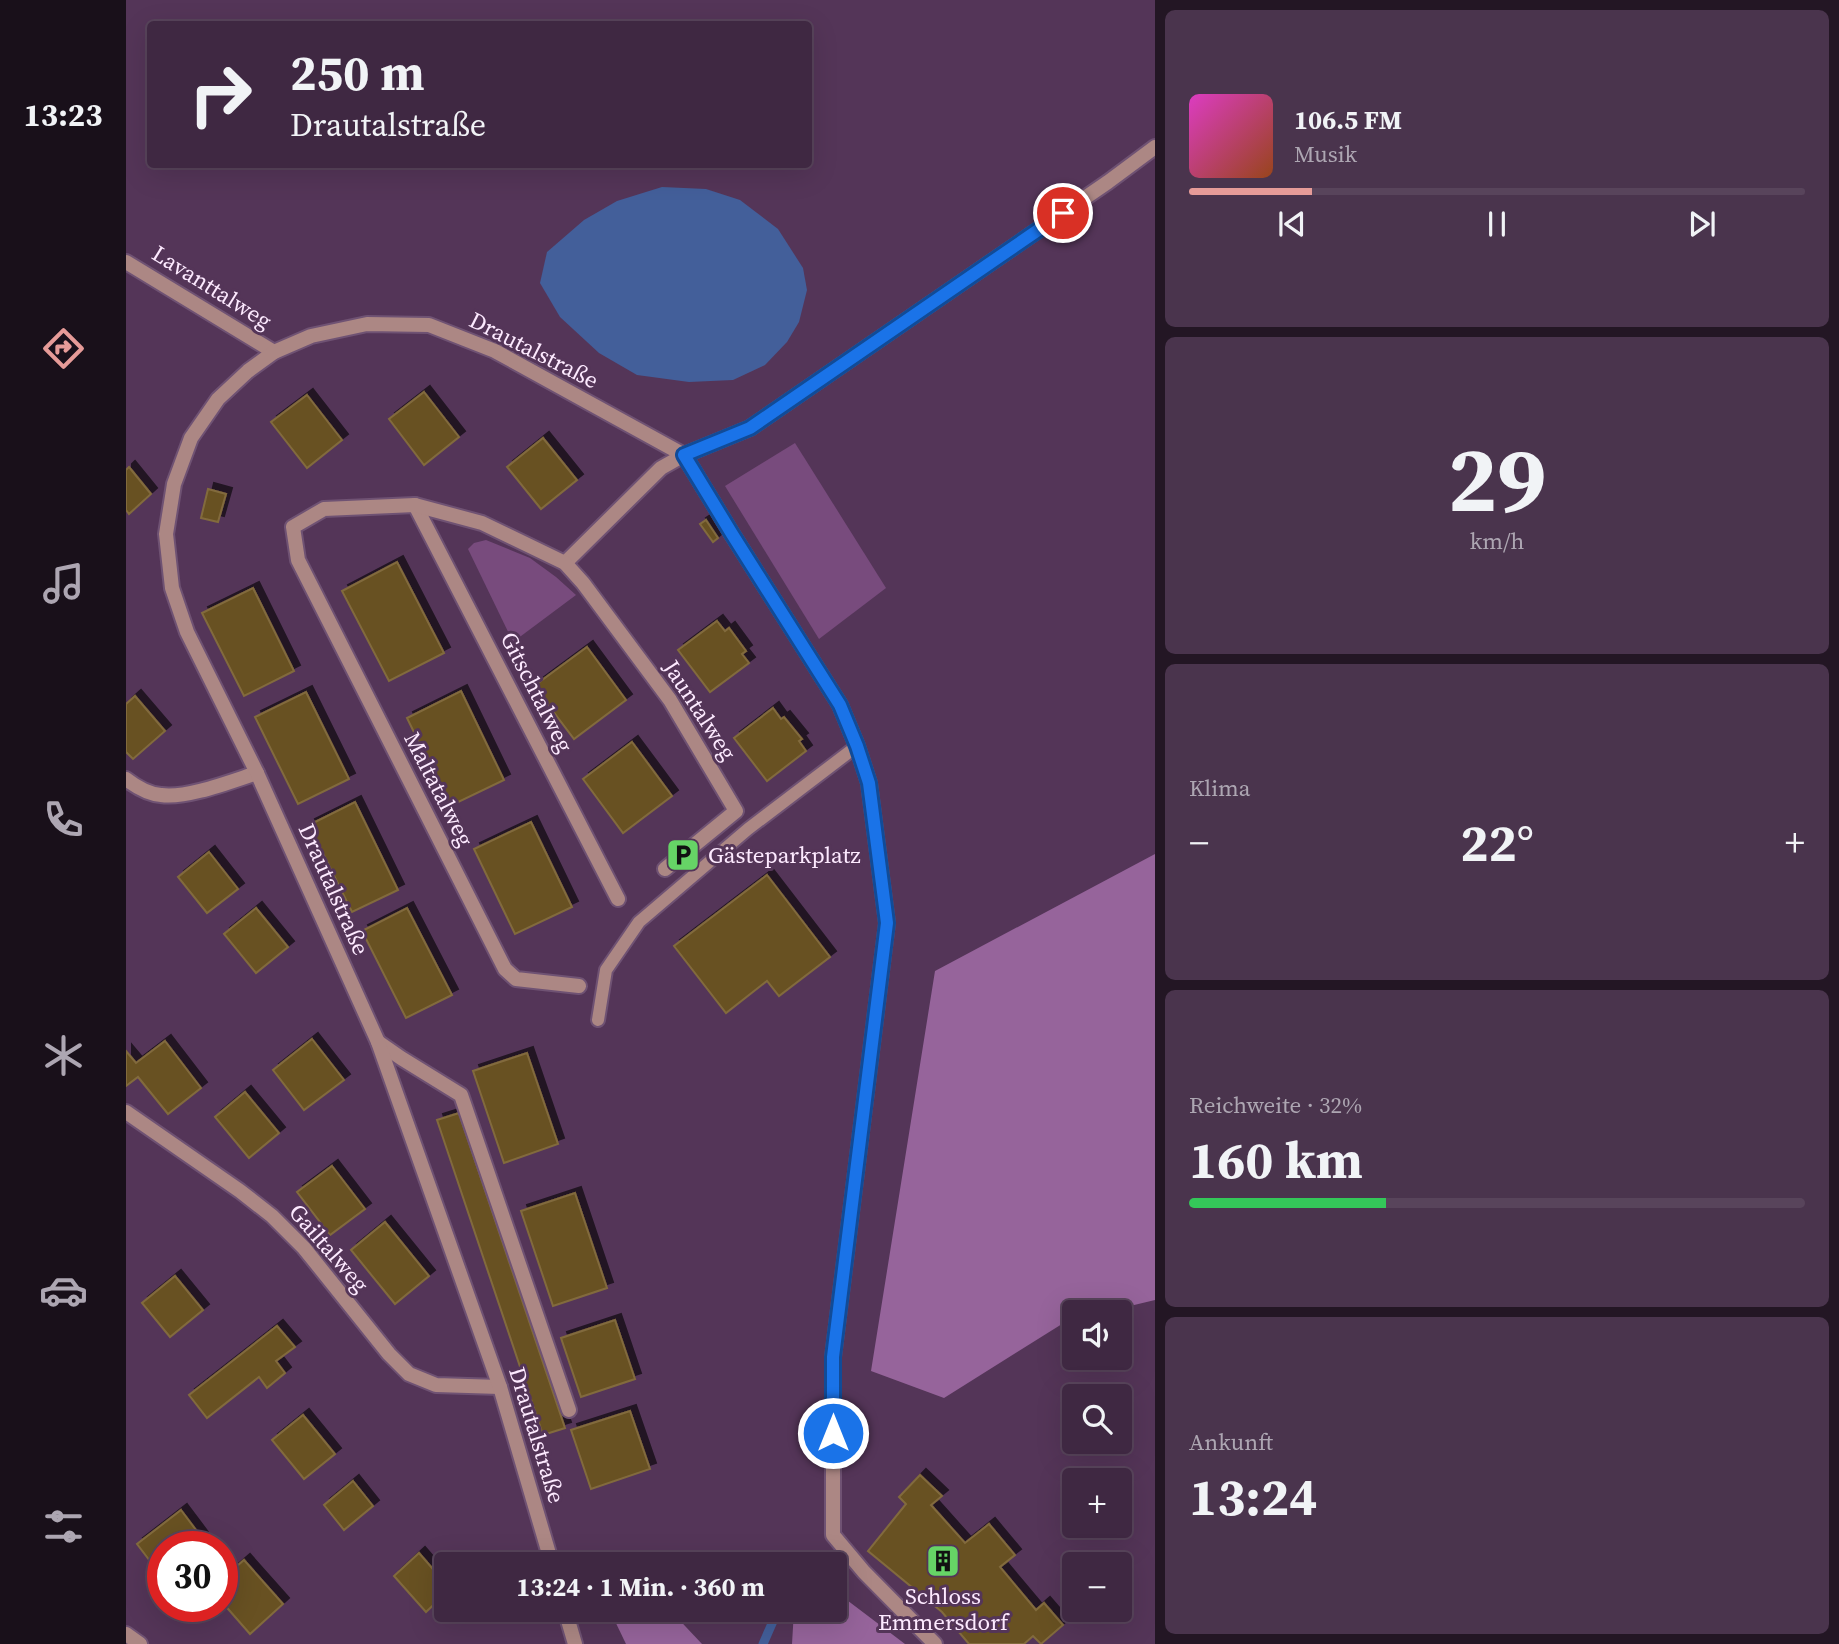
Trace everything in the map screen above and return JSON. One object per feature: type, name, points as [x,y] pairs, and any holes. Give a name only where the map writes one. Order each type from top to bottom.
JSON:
[{"type":"street","points":[[415,505],[482,523],[565,563],[661,468],[684,455],[750,428],[1155,147]]},
{"type":"street","name":"Lavanttalweg","points":[[126,262],[274,352]]},
{"type":"street","name":"Drautalstraße","points":[[548,1552],[500,1387],[378,1042],[257,773],[187,632],[172,588],[166,534],[174,484],[191,439],[218,399],[248,371],[274,352],[311,336],[367,324],[429,325],[495,351],[684,455]]},
{"type":"street","points":[[684,455],[840,705],[869,783],[887,923],[833,1357],[833,1535],[864,1572],[935,1644]]},
{"type":"street","name":"Maltatalweg","points":[[415,505],[324,509],[292,527],[298,560],[505,969],[516,979],[579,986]]},
{"type":"street","name":"Gitschtalweg","points":[[415,505],[618,899]]},
{"type":"street","name":"Jauntalweg","points":[[565,563],[583,583],[670,700],[736,811],[665,869]]},
{"type":"street","points":[[126,779],[134,785],[161,795],[192,793],[257,773]]},
{"type":"street","name":"Drautalstraße","points":[[378,1042],[461,1095],[569,1410]]},
{"type":"street","name":"Gailtalweg","points":[[126,1112],[272,1216],[304,1248],[389,1354],[409,1374],[436,1385],[500,1387]]},
{"type":"street","points":[[569,1622],[575,1644]]},
{"type":"street","points":[[126,1634],[140,1644]]},
{"type":"lane","points":[[598,1020],[606,970],[639,922],[748,829],[857,746]]},
{"type":"shaded area","points":[[795,443],[886,588],[819,639],[725,486]]},
{"type":"shaded area","points":[[486,540],[530,558],[576,595],[513,642],[468,549],[474,543]]},
{"type":"shaded area","points":[[1155,854],[1155,1300],[1132,1306],[1132,1300],[1062,1300],[1062,1324],[944,1398],[871,1371],[935,971]]},
{"type":"shaded area","points":[[847,1600],[905,1644],[792,1644],[793,1622],[847,1622]]},
{"type":"shaded area","points":[[615,1622],[681,1622],[702,1644],[626,1644]]},
{"type":"water","points":[[662,187],[706,189],[740,200],[778,229],[803,268],[807,290],[799,322],[787,342],[765,365],[733,380],[689,382],[637,375],[599,353],[560,317],[540,283],[547,252],[584,220],[617,201]]},
{"type":"building","points":[[424,392],[459,437],[424,465],[389,419]]},
{"type":"building","points":[[307,395],[342,440],[307,468],[271,422]]},
{"type":"building","points":[[543,438],[577,480],[541,509],[507,467]]},
{"type":"building","points":[[129,467],[151,494],[129,514],[126,510],[126,470]]},
{"type":"building","points":[[208,489],[226,494],[218,522],[201,518]]},
{"type":"building","points":[[706,520],[718,538],[713,542],[700,524]]},
{"type":"building","points":[[397,562],[444,653],[389,681],[342,591]]},
{"type":"building","points":[[253,588],[294,671],[244,696],[202,613]]},
{"type":"building","points":[[717,621],[725,631],[729,628],[746,651],[742,654],[749,663],[710,692],[678,650]]},
{"type":"building","points":[[587,647],[626,700],[574,739],[534,686]]},
{"type":"building","points":[[461,691],[504,780],[450,806],[407,718]]},
{"type":"building","points":[[306,692],[349,779],[298,804],[255,717]]},
{"type":"building","points":[[135,696],[165,731],[133,759],[126,752],[126,704]]},
{"type":"building","points":[[773,708],[802,739],[799,741],[806,751],[767,781],[734,738]]},
{"type":"building","points":[[632,742],[672,796],[623,833],[583,779]]},
{"type":"building","points":[[355,802],[398,890],[352,912],[309,825]]},
{"type":"building","points":[[531,822],[572,907],[515,934],[474,849]]},
{"type":"building","points":[[209,852],[238,889],[207,913],[178,877]]},
{"type":"building","points":[[767,875],[830,957],[779,996],[767,981],[726,1013],[674,946]]},
{"type":"building","points":[[256,908],[288,947],[256,973],[224,934]]},
{"type":"building","points":[[407,908],[452,995],[406,1018],[362,931]]},
{"type":"building","points":[[312,1039],[344,1080],[304,1110],[273,1070]]},
{"type":"building","points":[[165,1041],[201,1088],[168,1114],[138,1077],[126,1086],[126,1051],[136,1063]]},
{"type":"building","points":[[527,1053],[558,1144],[504,1163],[473,1071]]},
{"type":"building","points":[[245,1092],[279,1133],[249,1158],[215,1117]]},
{"type":"building","points":[[459,1113],[565,1428],[543,1435],[437,1120]]},
{"type":"building","points":[[332,1166],[365,1209],[330,1235],[297,1192]]},
{"type":"building","points":[[575,1193],[607,1288],[553,1306],[521,1211]]},
{"type":"building","points":[[385,1222],[429,1276],[395,1304],[351,1250]]},
{"type":"building","points":[[175,1276],[203,1310],[170,1337],[142,1303]]},
{"type":"building","points":[[615,1320],[635,1379],[581,1397],[561,1338]]},
{"type":"building","points":[[277,1326],[295,1347],[276,1361],[285,1373],[267,1388],[259,1377],[207,1418],[189,1395]]},
{"type":"building","points":[[630,1411],[650,1469],[591,1489],[571,1430]]},
{"type":"building","points":[[303,1415],[335,1454],[304,1479],[272,1440]]},
{"type":"building","name":"Schloss Emmersdorf","points":[[920,1475],[942,1496],[931,1505],[965,1543],[989,1524],[1015,1555],[1000,1567],[1036,1610],[1044,1603],[1063,1625],[1041,1644],[1033,1636],[1024,1644],[969,1644],[942,1612],[868,1551],[906,1504],[899,1497]]},
{"type":"building","points":[[353,1481],[373,1506],[344,1530],[324,1505]]},
{"type":"building","points":[[181,1510],[197,1531],[154,1531]]},
{"type":"building","points":[[147,1536],[147,1557],[137,1544]]},
{"type":"building","points":[[419,1553],[434,1570],[434,1604],[426,1612],[394,1576]]},
{"type":"building","points":[[244,1560],[283,1604],[250,1634],[238,1620],[238,1565]]},
{"type":"waterway","points":[[763,1644],[773,1622]]},
{"type":"place","name":"Gästeparkplatz","points":[[683,855]]},
{"type":"place","name":"Schloss Emmersdorf","points":[[943,1561]]},
{"type":"route","points":[[833,1433],[833,1357],[887,923],[869,783],[840,705],[684,455],[750,428],[1063,213]]}]
